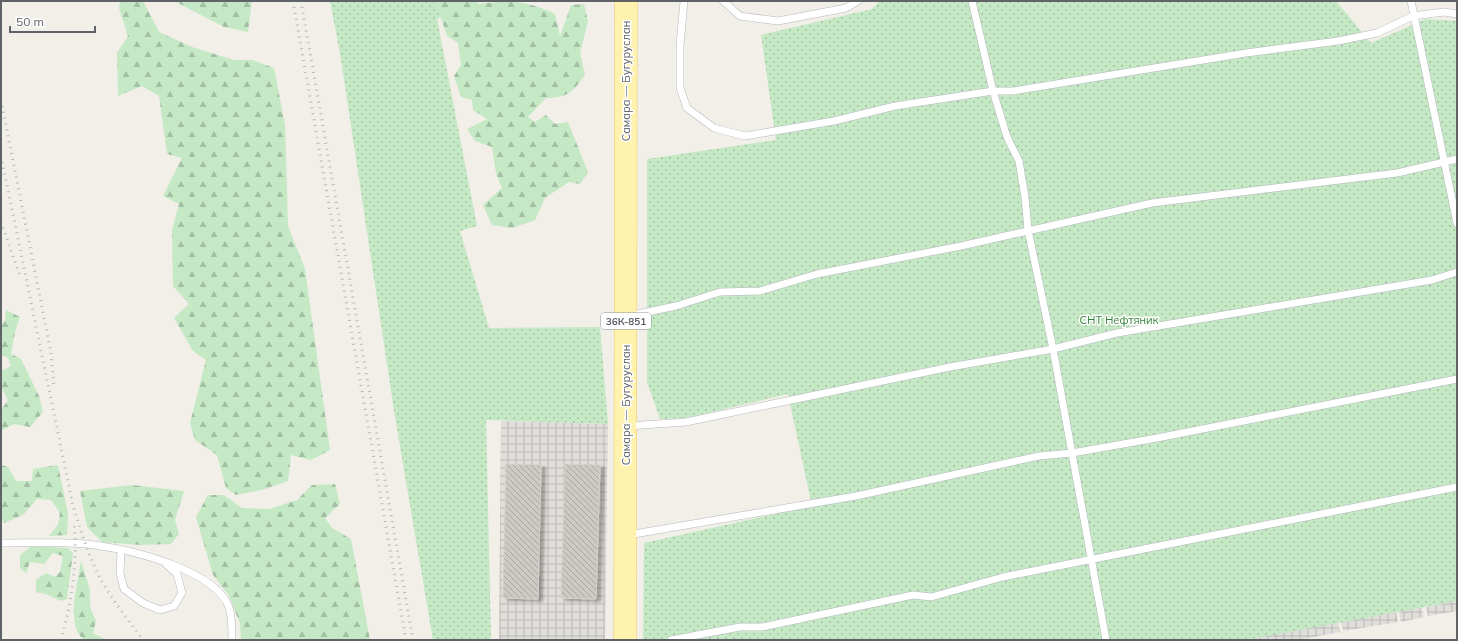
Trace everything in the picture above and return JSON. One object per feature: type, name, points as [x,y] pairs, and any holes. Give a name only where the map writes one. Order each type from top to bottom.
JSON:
[{"type":"main road","name":"Самара — Бугуруслан","points":[[625,640],[626,1]]},
{"type":"lane","points":[[684,1],[680,44],[680,88],[687,108],[714,128],[745,136],[834,121],[895,106],[993,91],[1013,91],[1246,53],[1338,41],[1377,33],[1414,16],[1444,12],[1457,14]]},
{"type":"lane","points":[[723,1],[740,16],[778,22],[846,8],[858,1]]},
{"type":"lane","points":[[972,1],[993,91],[1007,137],[1019,161],[1025,197],[1028,230],[1053,349],[1106,640]]},
{"type":"lane","points":[[1410,1],[1457,223]]},
{"type":"lane","points":[[626,316],[676,306],[720,292],[760,291],[817,274],[961,246],[1152,203],[1396,173],[1445,163],[1457,158]]},
{"type":"lane","points":[[626,426],[686,422],[950,367],[1053,349],[1117,333],[1432,280],[1457,272]]},
{"type":"lane","points":[[626,536],[856,496],[1040,456],[1072,453],[1157,438],[1457,379]]},
{"type":"lane","points":[[670,640],[740,627],[762,627],[913,595],[931,597],[1003,577],[1092,558],[1457,487]]},
{"type":"lane","points":[[1,543],[86,545],[121,551],[164,562],[196,574],[215,588],[229,606],[232,640]]},
{"type":"lane","points":[[121,551],[120,573],[124,589],[143,603],[160,610],[174,606],[182,593],[178,574],[164,562]]},
{"type":"shaded area","points":[[501,421],[608,424],[605,640],[499,640]]},
{"type":"shaded area","points":[[1457,601],[1457,611],[1428,616],[1426,607]]},
{"type":"shaded area","points":[[1421,607],[1424,617],[1401,622],[1399,612]]},
{"type":"shaded area","points":[[1396,612],[1398,622],[1343,631],[1341,621]]},
{"type":"shaded area","points":[[1338,621],[1340,632],[1298,640],[1236,640]]},
{"type":"green space","points":[[120,1],[143,1],[159,32],[192,47],[234,60],[252,60],[274,68],[285,125],[288,226],[305,269],[330,450],[311,460],[291,455],[288,481],[262,490],[236,495],[226,488],[217,455],[195,440],[190,423],[206,360],[193,351],[174,318],[189,304],[173,286],[172,230],[179,204],[163,196],[182,158],[167,154],[159,96],[142,86],[118,96],[117,53],[128,36],[119,8]]},
{"type":"green space","points":[[174,1],[252,1],[248,32],[224,27]]},
{"type":"green space","points":[[330,1],[472,1],[437,19],[477,226],[460,231],[489,328],[600,327],[608,424],[486,420],[491,640],[433,640],[395,417],[340,53]]},
{"type":"green space","points":[[435,1],[477,1],[478,4],[517,2],[535,6],[555,14],[560,36],[571,5],[584,4],[588,21],[580,53],[585,75],[577,86],[569,93],[559,97],[546,98],[528,117],[535,122],[546,115],[555,124],[568,122],[588,172],[580,184],[569,182],[545,198],[535,220],[512,228],[492,225],[483,205],[502,188],[496,173],[492,147],[475,141],[467,129],[487,119],[473,110],[472,100],[461,97],[454,76],[461,65],[458,43],[447,36]]},
{"type":"green space","name":"СНТ Нефтяник","points":[[880,1],[1336,1],[1371,43],[1426,19],[1457,21],[1457,601],[1246,640],[643,640],[644,543],[812,506],[788,394],[686,418],[660,419],[647,382],[647,159],[776,140],[761,35],[872,9]]},
{"type":"green space","points":[[6,310],[20,317],[15,332],[11,354],[21,359],[39,396],[43,412],[30,427],[14,424],[3,430],[1,428],[1,410],[8,400],[1,386],[1,371],[11,366],[8,358],[1,355],[1,325],[5,321]]},
{"type":"green space","points":[[1,465],[8,467],[16,481],[32,481],[33,469],[58,465],[68,514],[67,535],[49,536],[58,525],[60,513],[51,500],[37,499],[23,515],[4,523],[1,518]]},
{"type":"green space","points":[[335,484],[340,504],[325,518],[332,528],[351,539],[370,640],[241,640],[240,623],[228,594],[213,575],[196,517],[208,495],[224,495],[242,508],[269,509],[297,500],[312,485]]},
{"type":"green space","points":[[132,485],[184,491],[175,520],[179,534],[171,544],[140,545],[102,542],[87,527],[80,491]]},
{"type":"green space","points":[[32,546],[68,548],[73,553],[67,599],[61,601],[46,594],[36,592],[36,580],[46,573],[55,577],[60,572],[63,556],[53,553],[44,564],[30,562],[26,573],[20,568],[20,555]]},
{"type":"green space","points":[[81,561],[90,590],[90,607],[96,621],[93,633],[107,640],[84,640],[78,633],[75,624],[74,603]]},
{"type":"building","points":[[506,464],[541,465],[538,599],[503,598]]},
{"type":"building","points":[[565,464],[600,465],[596,599],[561,598]]},
{"type":"railway","points":[[293,1],[406,640]]},
{"type":"railway","points":[[301,1],[413,640]]},
{"type":"railway","points":[[1,100],[51,353],[54,387]]},
{"type":"railway","points":[[1,156],[73,506],[89,553],[101,580],[143,640]]},
{"type":"railway","points":[[1,222],[20,276]]},
{"type":"railway","points":[[61,640],[71,596],[75,567],[74,522]]}]
